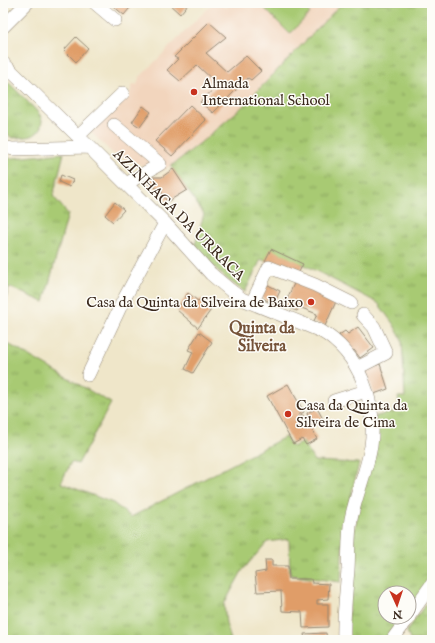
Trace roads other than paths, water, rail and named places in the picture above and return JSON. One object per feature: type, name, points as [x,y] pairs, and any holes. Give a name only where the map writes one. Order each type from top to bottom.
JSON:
[{"type":"street","points":[[3,27],[27,3]]},
{"type":"street","points":[[95,3],[115,20]]},
{"type":"street","name":"AZINHAGA DA URRACA","points":[[3,63],[89,146],[165,223],[211,274],[242,299],[321,331],[332,338],[341,346],[357,368],[366,391],[372,418],[371,447],[351,520],[344,640]]},
{"type":"street","points":[[78,136],[123,93]]},
{"type":"street","points":[[114,125],[160,164],[126,184]]},
{"type":"street","points":[[6,149],[89,146]]},
{"type":"street","points":[[88,375],[123,301],[165,223]]},
{"type":"street","points":[[252,303],[269,267],[315,285],[351,303]]},
{"type":"street","points":[[357,368],[386,353],[374,327],[362,315]]},
{"type":"street","points":[[334,401],[366,391]]},
{"type":"street","points":[[417,606],[432,584]]},
{"type":"street","points":[[392,640],[403,625]]},
{"type":"place","name":"Almada International School","points":[[194,92]]},
{"type":"place","name":"Casa da Quinta da Silveira de Baixo","points":[[311,302]]},
{"type":"place","name":"Casa da Quinta da Silveira de Cima","points":[[288,414]]},
{"type":"district","name":"Quinta da Silveira","points":[[262,338]]}]
